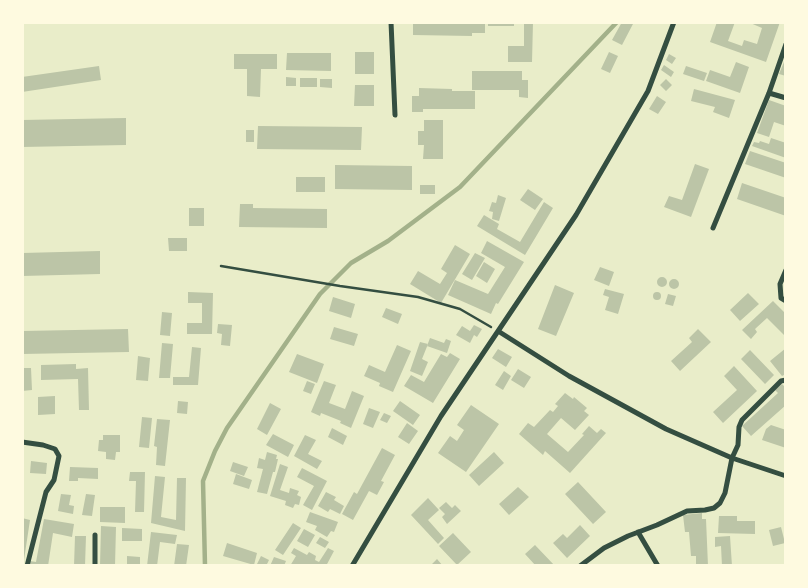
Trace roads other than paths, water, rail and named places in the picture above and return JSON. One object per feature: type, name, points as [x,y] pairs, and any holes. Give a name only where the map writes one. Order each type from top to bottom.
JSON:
[{"type":"street","points":[[391,22],[395,115]]},
{"type":"street","points":[[352,566],[441,416],[576,215],[648,91],[674,22]]},
{"type":"street","points":[[713,228],[769,93],[786,44]]},
{"type":"street","points":[[769,93],[786,98]]},
{"type":"street","points":[[786,270],[780,284],[781,298],[786,302]]},
{"type":"street","points":[[498,331],[569,376],[666,429],[732,458],[786,476]]},
{"type":"street","points":[[580,566],[604,548],[638,532],[687,511],[714,508],[720,503],[725,493],[732,458],[738,445],[739,427],[742,420],[781,381],[786,380]]},
{"type":"street","points":[[22,442],[43,444],[55,449],[59,456],[54,480],[46,492],[36,537],[27,566]]},
{"type":"street","points":[[638,532],[658,566]]},
{"type":"street","points":[[95,535],[95,566]]},
{"type":"waterway","points":[[205,566],[203,481],[215,451],[227,428],[320,294],[351,263],[388,241],[460,187],[617,22]]}]
